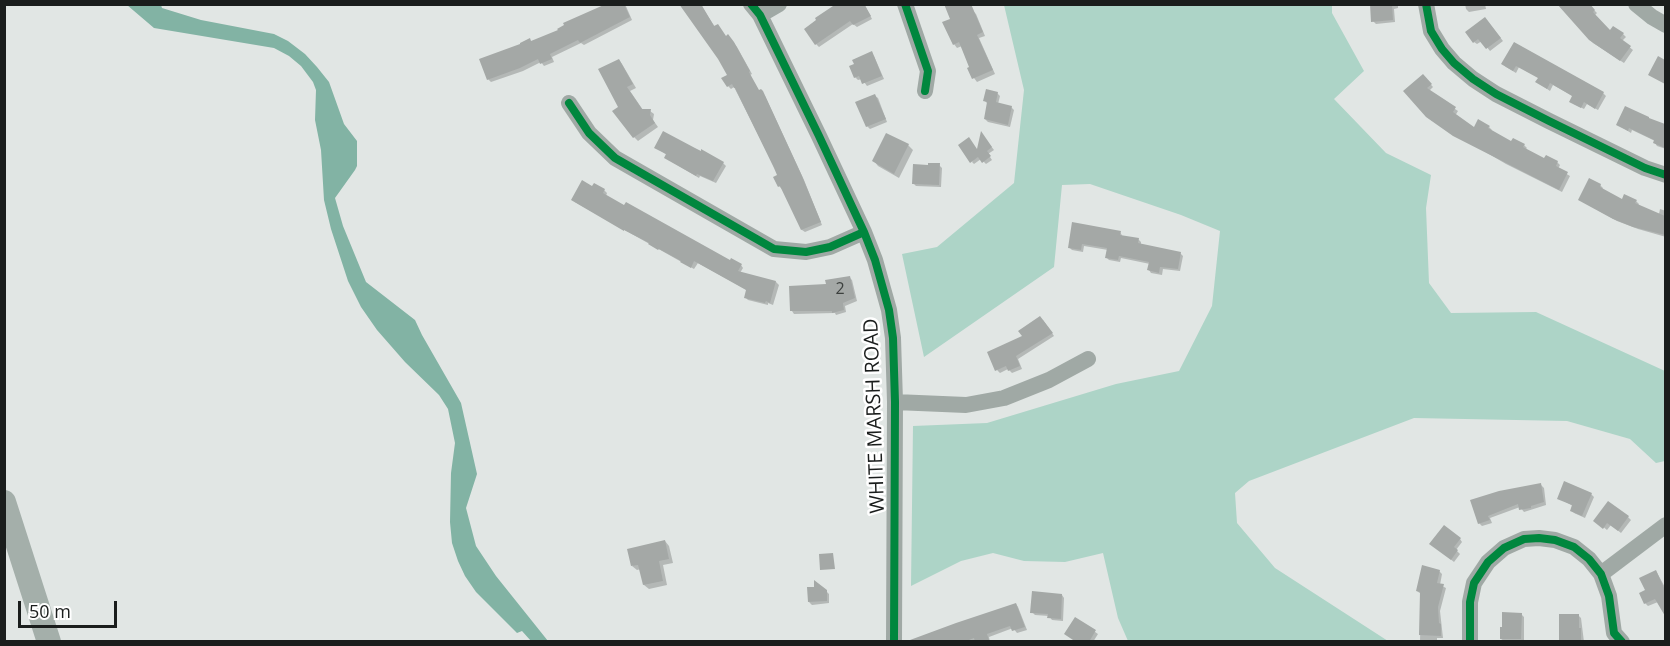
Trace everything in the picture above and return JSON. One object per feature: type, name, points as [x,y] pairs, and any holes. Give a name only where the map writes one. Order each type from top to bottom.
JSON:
[{"type":"highway","points":[[4,502],[49,642]]},
{"type":"street","points":[[755,10],[779,4]]},
{"type":"street","points":[[905,4],[928,71],[925,91]]},
{"type":"street","points":[[1426,4],[1431,31],[1442,49],[1473,79],[1538,116],[1645,168],[1665,175]]},
{"type":"street","points":[[1636,4],[1665,25]]},
{"type":"street","name":"WHITE MARSH ROAD","points":[[755,10],[819,135],[864,232],[875,260],[889,310],[893,338],[895,402],[894,642]]},
{"type":"street","points":[[569,103],[589,133],[615,158],[774,249],[806,252],[830,247],[864,232]]},
{"type":"street","points":[[895,402],[966,405],[1004,398],[1049,380],[1088,359]]},
{"type":"street","points":[[1601,574],[1665,525]]},
{"type":"street","points":[[1470,642],[1470,602],[1474,583],[1488,562],[1504,548],[1524,539],[1555,540],[1574,548],[1589,559],[1601,574],[1609,596],[1614,633],[1622,642]]},
{"type":"shaded area","points":[[127,5],[161,5],[162,8],[201,20],[274,34],[305,54],[329,82],[344,124],[357,141],[357,166],[335,198],[343,226],[366,282],[415,320],[461,403],[477,474],[466,508],[476,546],[496,576],[548,641],[531,641],[522,631],[517,633],[476,592],[458,561],[452,543],[450,522],[451,473],[455,443],[448,409],[439,395],[405,362],[377,330],[361,307],[348,281],[324,200],[321,150],[315,120],[316,90],[313,82],[301,66],[274,48],[154,28]]},
{"type":"shaded area","points":[[1004,5],[1332,5],[1332,13],[1364,71],[1334,99],[1386,153],[1431,175],[1426,208],[1429,283],[1451,313],[1536,312],[1665,371],[1665,461],[1656,463],[1630,439],[1567,421],[1414,418],[1249,481],[1235,493],[1237,523],[1275,568],[1388,641],[1128,641],[1118,618],[1103,553],[1065,562],[1024,561],[993,553],[961,561],[911,586],[913,426],[987,423],[1116,384],[1179,371],[1212,306],[1220,231],[1090,184],[1062,185],[1054,267],[924,357],[902,254],[937,247],[1014,183],[1024,90]]},
{"type":"building","points":[[606,4],[624,4],[630,17],[580,43],[578,40],[550,54],[552,59],[540,64],[538,59],[487,80],[479,59],[530,38],[531,41],[558,30],[564,25],[563,23]]},
{"type":"building","points":[[679,4],[701,4],[714,26],[718,24],[726,36],[728,34],[734,42],[759,90],[763,91],[821,222],[801,230],[780,186],[778,187],[773,177],[777,175],[735,88],[732,84],[727,87],[721,78],[727,75],[718,59]]},
{"type":"building","points":[[836,4],[864,4],[871,16],[853,25],[850,21],[815,45],[804,29],[816,20],[815,18]]},
{"type":"building","points":[[944,4],[971,4],[983,32],[977,35],[993,70],[972,79],[959,42],[953,45],[942,22],[950,19]]},
{"type":"building","points":[[1370,4],[1392,4],[1393,20],[1371,22]]},
{"type":"building","points":[[1557,4],[1590,4],[1595,10],[1593,12],[1610,30],[1613,26],[1624,33],[1620,38],[1631,46],[1620,61],[1589,40]]},
{"type":"building","points":[[1485,17],[1501,38],[1486,49],[1478,39],[1473,43],[1465,32]]},
{"type":"building","points":[[1514,42],[1604,92],[1595,109],[1584,102],[1581,108],[1569,102],[1572,96],[1550,83],[1547,89],[1535,82],[1538,78],[1516,66],[1513,71],[1501,64]]},
{"type":"building","points":[[872,51],[882,76],[862,84],[859,76],[854,78],[849,66],[854,64],[852,60]]},
{"type":"building","points":[[1658,56],[1665,60],[1665,84],[1648,75]]},
{"type":"building","points":[[619,59],[633,84],[627,87],[642,109],[651,109],[650,115],[655,123],[633,138],[612,111],[618,107],[598,69]]},
{"type":"building","points":[[1423,74],[1432,84],[1427,88],[1456,107],[1453,112],[1474,127],[1478,119],[1490,126],[1488,128],[1511,141],[1513,138],[1525,144],[1523,147],[1544,158],[1546,155],[1558,161],[1556,166],[1568,172],[1559,190],[1453,136],[1426,117],[1403,91]]},
{"type":"building","points":[[986,89],[998,92],[996,102],[1012,106],[1008,125],[984,119],[987,102],[983,101]]},
{"type":"building","points":[[875,94],[886,119],[866,127],[855,102]]},
{"type":"building","points":[[1625,106],[1665,124],[1665,148],[1629,128],[1628,131],[1616,125]]},
{"type":"building","points":[[663,131],[724,162],[713,181],[697,174],[696,176],[664,158],[666,154],[654,148]]},
{"type":"building","points":[[981,131],[992,147],[987,151],[991,156],[982,163],[978,157],[970,163],[958,145],[969,137],[977,149]]},
{"type":"building","points":[[886,133],[909,144],[894,174],[872,161]]},
{"type":"building","points":[[928,163],[940,163],[939,185],[912,184],[913,164],[928,165]]},
{"type":"building","points":[[1589,178],[1622,199],[1624,194],[1637,200],[1635,203],[1665,216],[1665,235],[1613,219],[1578,200]]},
{"type":"building","points":[[582,180],[592,186],[594,183],[605,189],[603,193],[624,205],[626,202],[730,260],[731,258],[742,264],[738,271],[776,281],[770,303],[744,298],[746,290],[694,261],[691,268],[571,200]]},
{"type":"building","points":[[1072,222],[1121,231],[1120,235],[1139,238],[1138,243],[1181,252],[1178,269],[1160,267],[1159,273],[1147,270],[1149,262],[1119,256],[1118,260],[1105,258],[1107,248],[1082,244],[1081,250],[1068,248]]},
{"type":"building","points":[[850,276],[855,298],[843,303],[844,310],[832,313],[832,311],[790,311],[789,286],[826,284],[825,280]]},
{"type":"building","points":[[1040,316],[1053,333],[1016,356],[1020,366],[1008,371],[1006,366],[995,371],[987,352],[1022,336],[1018,331]]},
{"type":"building","points":[[1564,481],[1592,493],[1582,516],[1570,511],[1572,505],[1557,499]]},
{"type":"building","points":[[1541,483],[1544,502],[1519,510],[1518,504],[1488,516],[1490,520],[1478,524],[1470,500],[1499,491]]},
{"type":"building","points":[[1608,501],[1629,516],[1618,531],[1607,523],[1603,529],[1593,521]]},
{"type":"building","points":[[1444,525],[1461,538],[1454,547],[1458,550],[1451,560],[1429,544]]},
{"type":"building","points":[[665,540],[669,559],[659,561],[663,581],[643,585],[638,565],[631,566],[627,549]]},
{"type":"building","points":[[833,553],[835,569],[820,570],[819,554]]},
{"type":"building","points":[[1422,565],[1440,570],[1437,583],[1444,584],[1438,607],[1441,636],[1419,635],[1420,592],[1416,591]]},
{"type":"building","points":[[1656,570],[1665,590],[1665,616],[1655,599],[1644,604],[1639,593],[1645,590],[1639,578]]},
{"type":"building","points":[[814,580],[827,590],[827,601],[808,602],[807,587],[814,587]]},
{"type":"building","points":[[1032,591],[1062,594],[1061,619],[1047,618],[1048,614],[1030,613]]},
{"type":"building","points":[[1016,603],[1025,627],[1012,631],[1010,626],[987,634],[989,640],[975,642],[974,638],[964,642],[911,642],[910,640],[956,623]]},
{"type":"building","points":[[1502,612],[1522,613],[1521,639],[1500,639]]},
{"type":"building","points":[[1559,614],[1579,614],[1581,640],[1559,640]]},
{"type":"building","points":[[1075,617],[1096,630],[1089,642],[1076,642],[1064,634]]},
{"type":"cycle path","points":[[751,4],[760,15],[864,232],[875,260],[889,310],[893,338],[895,402],[894,642]]},
{"type":"cycle path","points":[[905,4],[928,71],[925,91]]},
{"type":"cycle path","points":[[1426,4],[1431,31],[1442,49],[1473,79],[1496,94],[1549,121],[1645,168],[1666,175]]},
{"type":"cycle path","points":[[569,103],[589,133],[615,158],[774,249],[806,252],[830,247],[864,232]]},
{"type":"cycle path","points":[[1470,642],[1470,602],[1474,583],[1488,562],[1504,548],[1524,539],[1539,538],[1555,540],[1574,547],[1589,559],[1601,574],[1609,596],[1614,633],[1622,642]]}]
